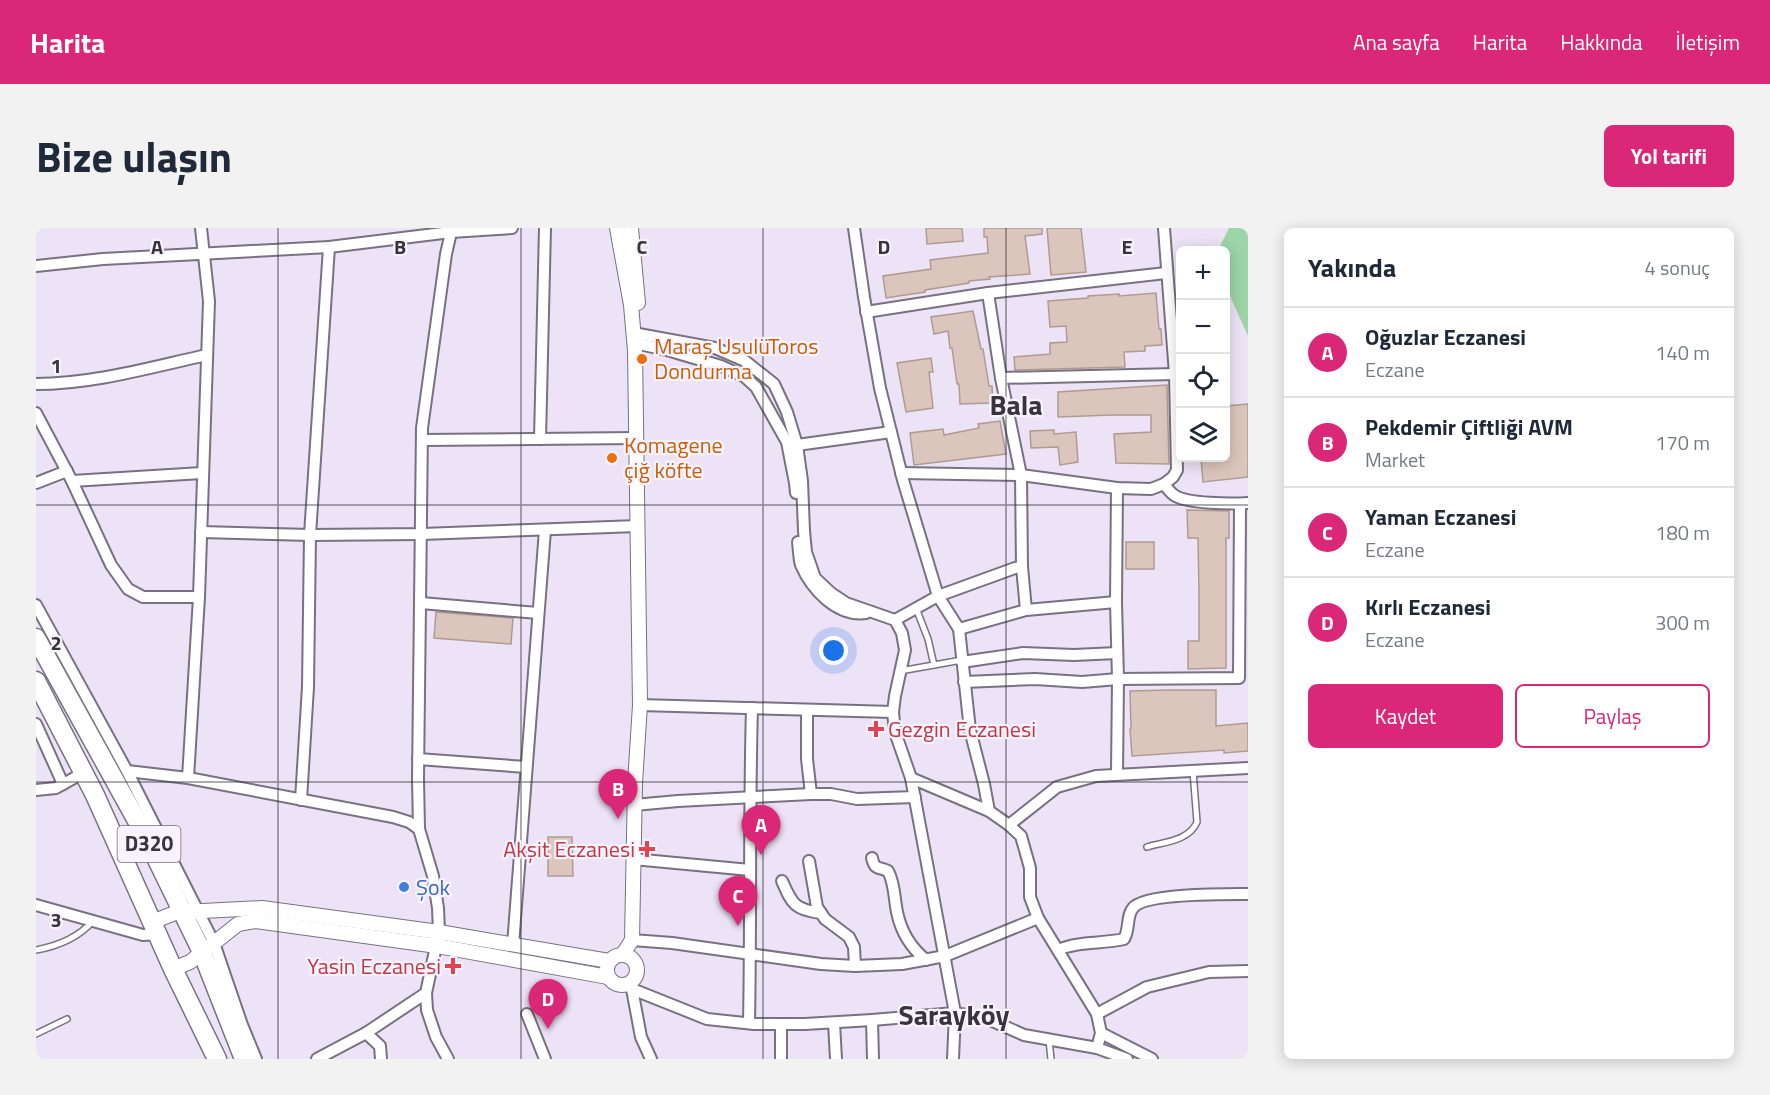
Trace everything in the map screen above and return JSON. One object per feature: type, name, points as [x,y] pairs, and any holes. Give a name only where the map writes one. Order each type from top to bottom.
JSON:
[{"type":"highway","name":"D320","points":[[36,638],[146,837],[190,911],[208,948],[244,1059]]},
{"type":"highway","name":"D320","points":[[36,681],[95,795],[173,969],[217,1059]]},
{"type":"street","points":[[188,778],[199,597],[210,300],[201,228]]},
{"type":"street","points":[[36,266],[103,259],[329,247],[452,230],[512,228]]},
{"type":"street","points":[[540,439],[545,228]]},
{"type":"street","points":[[617,228],[637,341]]},
{"type":"street","points":[[631,228],[637,341],[640,705],[634,805],[632,940],[623,954],[613,957],[609,962],[606,969],[608,977],[619,985],[707,1019],[749,1023],[834,1023],[955,1013],[988,1019],[1024,1035],[1097,1048],[1127,1059]]},
{"type":"street","points":[[854,228],[880,388],[901,473],[938,596],[959,629],[970,730],[989,811]]},
{"type":"street","points":[[901,473],[1021,475],[1117,488],[1151,489],[1164,484],[1173,477],[1177,470],[1175,374],[1164,228]]},
{"type":"street","points":[[448,1059],[436,1037],[427,1010],[426,993],[439,932],[433,876],[419,829],[418,759],[422,428],[446,254],[452,230]]},
{"type":"street","points":[[301,800],[308,687],[310,535],[329,247]]},
{"type":"street","points":[[867,312],[988,293],[1166,273]]},
{"type":"street","points":[[988,293],[1001,378],[1021,475],[1022,567],[1026,610]]},
{"type":"street","points":[[637,341],[715,348],[745,361],[774,384],[787,412],[797,445],[802,481],[806,552],[814,578],[846,603],[895,620],[902,633],[905,650],[892,712],[895,732],[911,778],[945,956],[955,1013],[953,1059]]},
{"type":"street","points":[[637,341],[721,366],[745,377],[756,387],[787,442],[790,452],[795,483],[800,563],[813,586],[843,611],[862,614],[875,612]]},
{"type":"street","points":[[36,384],[97,379],[207,355]]},
{"type":"street","points":[[1001,378],[1175,374]]},
{"type":"street","points":[[36,413],[72,481],[111,565],[128,589],[143,597],[199,597]]},
{"type":"street","points":[[797,445],[891,432]]},
{"type":"street","points":[[422,440],[637,438]]},
{"type":"street","points":[[36,483],[67,471]]},
{"type":"street","points":[[72,481],[202,473]]},
{"type":"street","points":[[964,682],[1035,679],[1082,682],[1118,679],[1244,678],[1244,503],[1185,500],[1174,495],[1164,484]]},
{"type":"street","points":[[1117,488],[1118,774]]},
{"type":"street","points":[[201,532],[310,535],[422,534],[638,526]]},
{"type":"street","points":[[513,945],[544,530]]},
{"type":"street","points":[[895,620],[938,596],[1022,567]]},
{"type":"street","points":[[959,629],[1026,610],[1116,602]]},
{"type":"street","points":[[421,603],[538,613]]},
{"type":"street","points":[[36,605],[127,771],[190,911]]},
{"type":"street","points":[[962,661],[1023,653],[1074,655],[1117,653]]},
{"type":"street","points":[[640,705],[892,712]]},
{"type":"street","points":[[749,1023],[749,798],[752,708]]},
{"type":"street","points":[[807,710],[807,759],[811,795]]},
{"type":"street","points":[[36,724],[63,784]]},
{"type":"street","points":[[418,759],[526,767]]},
{"type":"street","points":[[1009,825],[1057,787],[1096,776],[1248,768]]},
{"type":"street","points":[[127,771],[188,778],[393,817],[409,822],[419,829]]},
{"type":"street","points":[[36,790],[56,788],[83,773]]},
{"type":"street","points":[[911,778],[989,811],[1021,836],[1030,868],[1030,897],[1038,918],[1097,1014],[1101,1033],[1097,1048]]},
{"type":"street","points":[[634,805],[831,794],[857,799],[915,797]]},
{"type":"street","points":[[872,858],[874,866],[888,871],[892,878],[902,929],[908,942],[926,960]]},
{"type":"street","points":[[633,859],[750,870]]},
{"type":"street","points":[[808,861],[817,907],[831,925],[849,937],[854,947],[855,966]]},
{"type":"street","points":[[782,881],[789,898],[797,907],[821,913]]},
{"type":"street","points":[[1058,950],[1065,947],[1124,939],[1131,911],[1134,905],[1140,903],[1169,897],[1248,894]]},
{"type":"street","points":[[36,905],[143,935],[175,913],[262,908],[439,932],[609,962]]},
{"type":"street","points":[[632,940],[672,943],[821,964],[855,966],[902,964],[945,956],[1038,918]]},
{"type":"street","points":[[173,969],[190,962],[238,924],[256,921],[437,946],[608,977]]},
{"type":"street","points":[[208,948],[256,1059]]},
{"type":"street","points":[[623,954],[634,960],[637,965],[636,977],[629,987],[641,1037],[651,1059]]},
{"type":"street","points":[[1097,1014],[1147,987],[1209,972],[1248,971]]},
{"type":"street","points":[[317,1059],[366,1033],[426,993]]},
{"type":"street","points":[[528,1014],[545,1059]]},
{"type":"street","points":[[872,1020],[873,1059]]},
{"type":"street","points":[[834,1023],[836,1059]]},
{"type":"street","points":[[781,1024],[782,1059]]},
{"type":"street","points":[[366,1033],[380,1046],[381,1059]]},
{"type":"street","points":[[1101,1033],[1152,1059]]},
{"type":"lane","points":[[916,608],[928,639],[933,665]]},
{"type":"lane","points":[[900,671],[962,661]]},
{"type":"lane","points":[[1147,848],[1190,833],[1195,826],[1197,822],[1192,771]]},
{"type":"lane","points":[[36,950],[70,940],[83,932],[93,921]]},
{"type":"lane","points":[[36,1034],[67,1019]]},
{"type":"lane","points":[[1049,1039],[1051,1059]]},
{"type":"green space","points":[[1229,228],[1248,228],[1248,336],[1230,296],[1230,246],[1220,246]]},
{"type":"building","points":[[926,228],[962,228],[963,241],[927,244]]},
{"type":"building","points":[[984,228],[1042,228],[1042,234],[1025,236],[1030,274],[989,277],[990,279],[969,281],[969,283],[886,298],[883,276],[931,269],[930,260],[988,253]]},
{"type":"building","points":[[1047,228],[1081,228],[1086,272],[1051,275]]},
{"type":"building","points":[[1156,293],[1162,345],[1145,346],[1145,351],[1124,352],[1125,367],[1015,370],[1014,357],[1050,354],[1050,343],[1067,342],[1066,326],[1050,327],[1048,301],[1088,298],[1088,296]]},
{"type":"building","points":[[973,311],[981,349],[983,349],[989,386],[992,386],[993,403],[960,404],[959,384],[957,384],[948,331],[934,334],[931,317]]},
{"type":"building","points":[[931,358],[933,372],[929,372],[933,408],[906,412],[897,363]]},
{"type":"building","points":[[1167,385],[1169,464],[1116,463],[1114,434],[1151,432],[1151,415],[1058,417],[1058,392]]},
{"type":"building","points":[[1248,404],[1248,477],[1203,482],[1201,462],[1230,462],[1230,406]]},
{"type":"building","points":[[1000,421],[1006,454],[914,465],[910,433],[943,429],[944,435],[979,428],[978,424]]},
{"type":"building","points":[[1054,430],[1054,434],[1076,432],[1078,462],[1060,465],[1058,447],[1031,448],[1030,431]]},
{"type":"building","points":[[1187,510],[1229,511],[1229,538],[1226,538],[1226,668],[1188,669],[1188,641],[1199,641],[1199,594],[1198,538],[1188,538]]},
{"type":"building","points":[[1126,542],[1154,542],[1154,569],[1126,569]]},
{"type":"building","points":[[436,612],[513,618],[511,644],[434,638]]},
{"type":"building","points":[[1216,690],[1216,726],[1248,723],[1248,751],[1224,753],[1224,750],[1132,756],[1130,691]]},
{"type":"building","points":[[548,837],[572,837],[573,876],[548,876]]},
{"type":"place","name":"Maraş UsulüToros Dondurma","points":[[642,359]]},
{"type":"place","name":"Komagene çiğ köfte","points":[[612,458]]},
{"type":"place","name":"Gezgin Eczanesi","points":[[876,729]]},
{"type":"place","name":"Pekdemir Çiftliği AVM","points":[[618,819]]},
{"type":"place","name":"Akşit Eczanesi","points":[[647,849]]},
{"type":"place","name":"Oğuzlar Eczanesi","points":[[761,855]]},
{"type":"place","name":"Şok","points":[[404,887]]},
{"type":"place","name":"Yaman Eczanesi","points":[[738,926]]},
{"type":"place","name":"Yasin Eczanesi","points":[[453,966]]},
{"type":"place","name":"Kırlı Eczanesi","points":[[548,1029]]},
{"type":"district","name":"Bala","points":[[1016,405]]},
{"type":"district","name":"Sarayköy","points":[[954,1015]]}]
